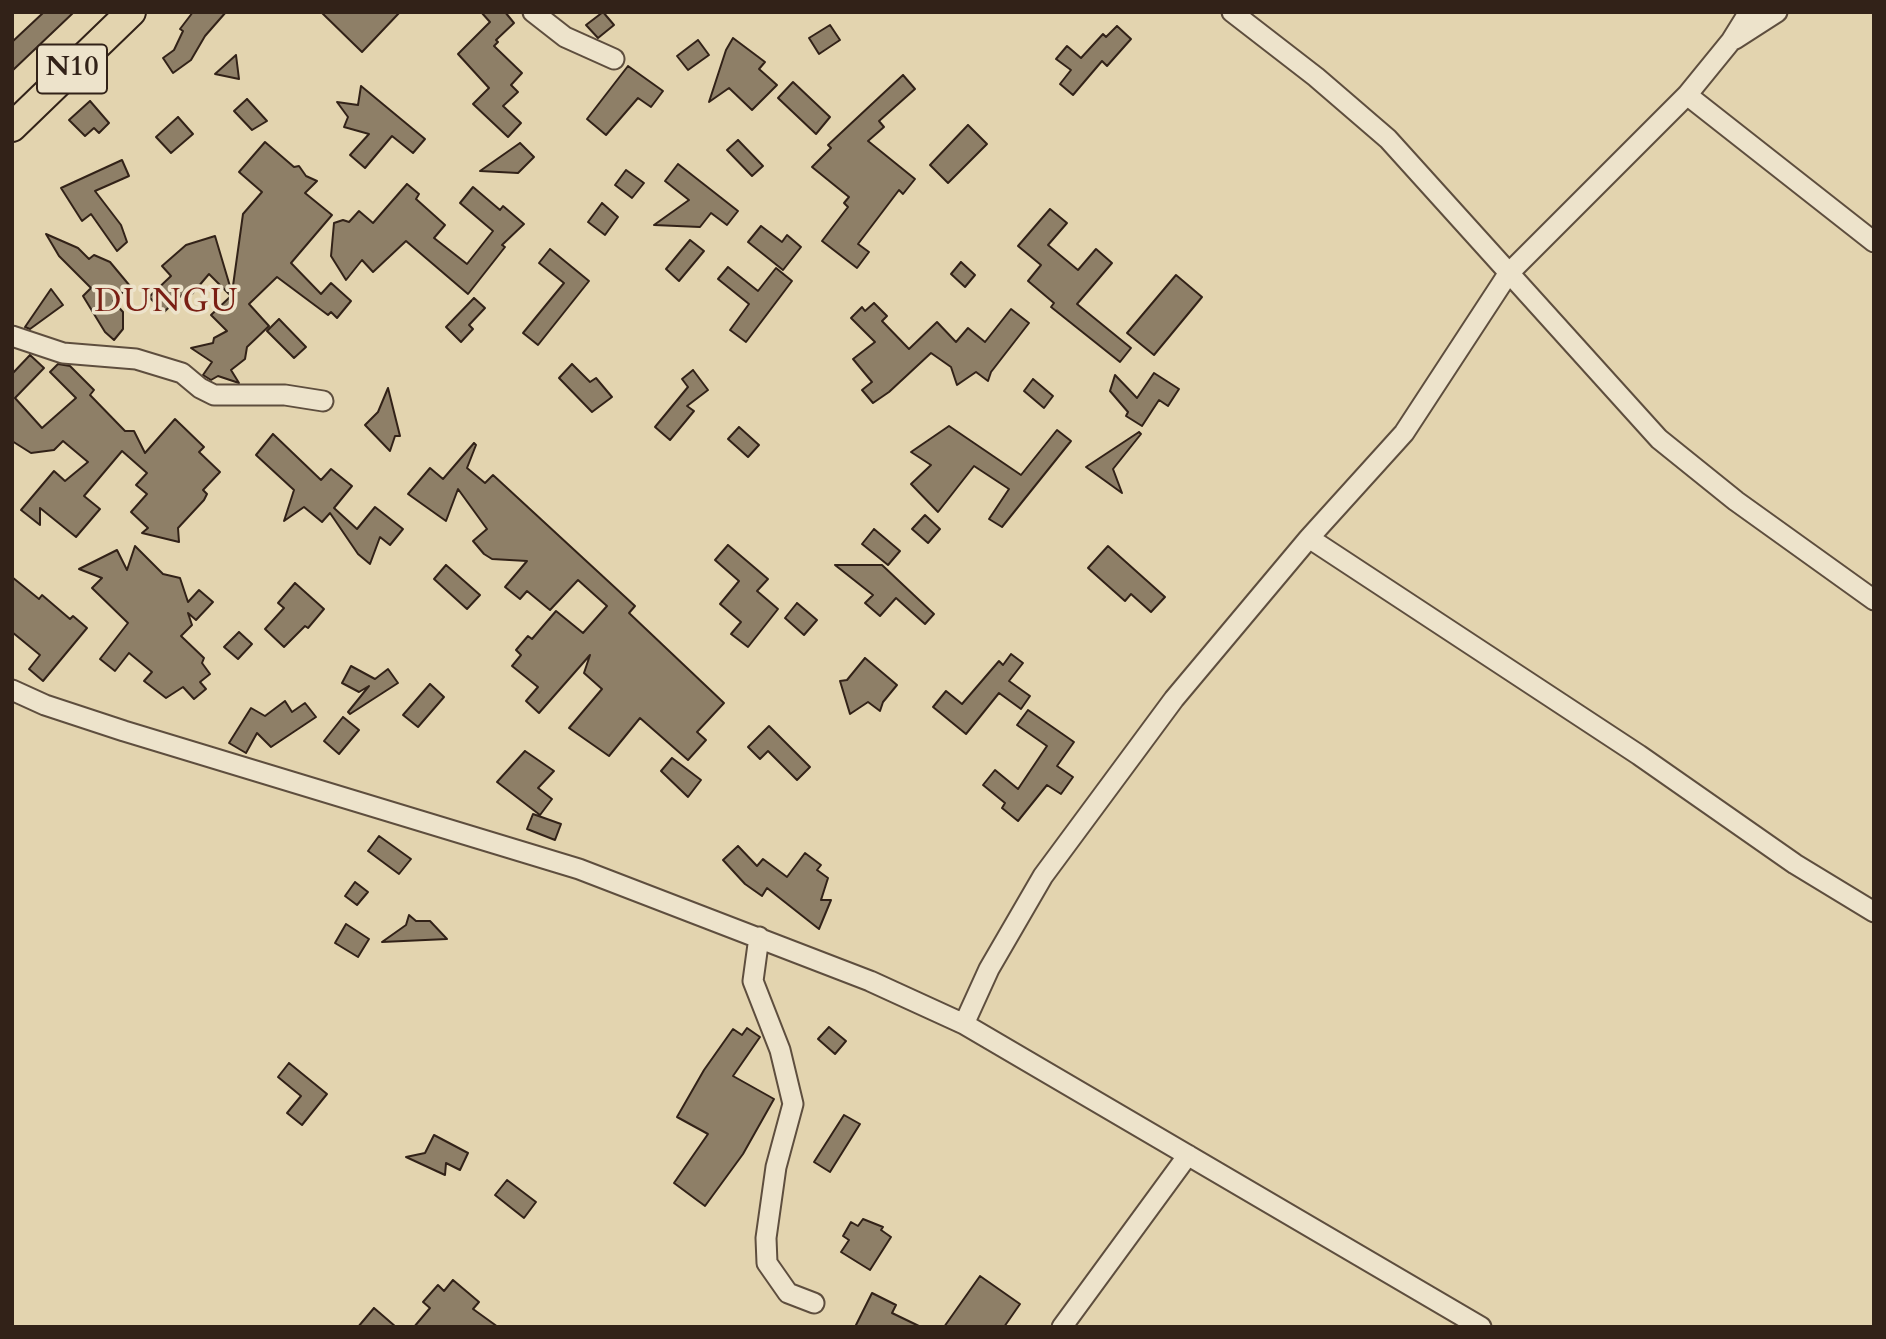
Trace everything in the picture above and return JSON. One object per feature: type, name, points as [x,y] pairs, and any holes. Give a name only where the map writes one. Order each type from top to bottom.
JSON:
[{"type":"highway","name":"N10","points":[[12,127],[131,12]]},
{"type":"street","points":[[533,12],[565,37],[614,59]]},
{"type":"street","points":[[1232,12],[1316,77],[1388,139],[1659,439],[1736,501],[1874,600]]},
{"type":"street","points":[[964,1024],[989,969],[1043,876],[1174,699],[1309,537],[1404,433],[1508,274],[1687,95],[1731,41],[1749,12]]},
{"type":"street","points":[[1731,41],[1777,12]]},
{"type":"street","points":[[1687,95],[1874,242]]},
{"type":"street","points":[[12,336],[63,353],[136,359],[182,373],[200,388],[214,395],[285,395],[323,401]]},
{"type":"street","points":[[1309,537],[1639,755],[1795,864],[1874,912]]},
{"type":"street","points":[[12,690],[46,705],[124,731],[579,869],[870,981],[964,1024],[1480,1327]]},
{"type":"street","points":[[759,937],[753,981],[780,1050],[793,1104],[775,1167],[766,1238],[767,1263],[788,1293],[814,1303]]},
{"type":"street","points":[[1062,1327],[1188,1155]]},
{"type":"building","points":[[44,12],[74,12],[12,71],[12,42]]},
{"type":"building","points":[[193,12],[226,12],[205,36],[191,60],[173,73],[163,58],[174,50],[183,31],[180,29]]},
{"type":"building","points":[[321,12],[400,12],[362,52]]},
{"type":"building","points":[[481,12],[505,12],[514,23],[496,40],[498,42],[494,46],[522,73],[511,85],[518,92],[503,106],[521,123],[508,137],[473,104],[489,88],[458,54],[490,22]]},
{"type":"building","points":[[603,12],[614,25],[598,38],[586,25]]},
{"type":"building","points":[[830,25],[840,40],[819,54],[809,38]]},
{"type":"building","points":[[1117,26],[1131,39],[1107,66],[1102,61],[1073,95],[1060,84],[1071,70],[1056,59],[1067,46],[1081,58],[1103,34],[1106,37]]},
{"type":"building","points":[[733,38],[765,62],[759,69],[777,85],[752,110],[729,88],[709,102],[726,50]]},
{"type":"building","points":[[698,40],[709,55],[688,70],[677,56]]},
{"type":"building","points":[[236,55],[239,79],[215,74]]},
{"type":"building","points":[[628,66],[663,91],[651,107],[638,98],[606,135],[587,119]]},
{"type":"building","points":[[903,75],[915,89],[879,121],[884,127],[868,141],[915,179],[903,194],[899,190],[858,244],[869,252],[857,268],[822,241],[848,207],[844,203],[849,197],[812,167],[831,148],[828,145]]},
{"type":"building","points":[[793,82],[830,117],[816,134],[778,98]]},
{"type":"building","points":[[361,86],[425,139],[413,153],[392,136],[365,168],[350,155],[369,134],[344,127],[348,117],[337,102],[358,105]]},
{"type":"building","points":[[247,99],[267,121],[252,130],[234,111]]},
{"type":"building","points":[[90,101],[109,123],[99,133],[94,128],[85,136],[69,120]]},
{"type":"building","points":[[178,117],[193,134],[171,153],[156,137]]},
{"type":"building","points":[[968,125],[987,144],[948,183],[930,165]]},
{"type":"building","points":[[738,140],[763,166],[752,176],[727,150]]},
{"type":"building","points":[[265,142],[294,167],[299,166],[306,176],[317,181],[305,193],[332,215],[291,263],[321,294],[331,283],[351,301],[337,318],[331,312],[328,315],[277,277],[249,304],[269,326],[247,347],[245,359],[231,370],[239,383],[218,376],[211,380],[203,375],[212,362],[191,348],[213,343],[214,338],[227,331],[211,315],[231,296],[209,274],[192,294],[187,290],[164,312],[149,297],[171,276],[162,266],[186,245],[215,236],[232,293],[243,214],[262,192],[239,172]]},
{"type":"building","points":[[520,143],[534,157],[518,173],[480,171]]},
{"type":"building","points":[[122,160],[129,176],[95,191],[121,225],[127,242],[117,251],[91,214],[82,221],[61,188]]},
{"type":"building","points":[[678,164],[738,211],[727,225],[711,213],[700,227],[654,225],[689,200],[665,181]]},
{"type":"building","points":[[626,170],[644,183],[632,198],[615,185]]},
{"type":"building","points":[[407,184],[419,194],[416,199],[445,225],[434,238],[467,264],[493,231],[460,203],[473,187],[500,210],[503,206],[524,224],[502,245],[505,247],[468,294],[406,241],[373,272],[362,260],[346,280],[331,256],[334,223],[343,220],[349,222],[359,211],[373,223]]},
{"type":"building","points":[[602,203],[618,217],[605,235],[588,222]]},
{"type":"building","points":[[1050,209],[1067,223],[1048,245],[1078,270],[1096,249],[1112,263],[1077,304],[1131,348],[1120,362],[1051,307],[1054,303],[1028,281],[1041,265],[1018,246]]},
{"type":"building","points":[[761,226],[782,242],[787,235],[801,247],[783,270],[748,242]]},
{"type":"building","points":[[46,234],[78,248],[89,259],[94,255],[110,262],[130,286],[113,301],[123,312],[123,329],[114,340],[105,332],[83,296],[91,288],[59,256]]},
{"type":"building","points":[[690,240],[704,251],[679,281],[666,269]]},
{"type":"building","points":[[550,249],[589,281],[538,345],[523,333],[564,283],[539,263]]},
{"type":"building","points":[[961,262],[975,275],[965,287],[951,274]]},
{"type":"building","points":[[728,267],[758,291],[776,268],[792,281],[746,342],[730,330],[749,304],[718,279]]},
{"type":"building","points":[[1176,275],[1202,297],[1154,355],[1127,333]]},
{"type":"building","points":[[51,289],[63,305],[30,329],[25,327]]},
{"type":"building","points":[[474,298],[485,308],[469,325],[473,329],[461,342],[446,327]]},
{"type":"building","points":[[874,303],[887,316],[882,321],[909,349],[937,322],[956,342],[968,328],[985,342],[1011,309],[1029,323],[991,372],[988,381],[976,372],[957,385],[951,367],[931,353],[889,392],[873,403],[862,390],[872,382],[853,359],[875,342],[851,318],[862,307],[865,311]]},
{"type":"building","points":[[279,319],[306,347],[294,358],[267,331]]},
{"type":"building","points":[[30,355],[44,368],[15,398],[42,428],[76,398],[50,372],[58,364],[70,366],[94,390],[90,395],[125,431],[134,431],[145,453],[175,419],[204,447],[199,452],[220,472],[203,490],[207,494],[204,500],[178,528],[179,542],[142,533],[148,528],[131,512],[147,494],[136,485],[147,473],[122,451],[84,496],[100,509],[76,537],[40,508],[40,525],[21,510],[54,471],[65,481],[88,462],[63,441],[54,450],[31,453],[12,441],[12,374]]},
{"type":"building","points":[[572,364],[590,382],[596,378],[612,397],[592,412],[559,378]]},
{"type":"building","points":[[693,370],[708,390],[687,406],[694,411],[670,440],[655,427],[688,387],[682,379]]},
{"type":"building","points":[[1154,373],[1179,389],[1168,406],[1159,400],[1142,426],[1126,416],[1128,412],[1110,391],[1115,375],[1137,398]]},
{"type":"building","points":[[1033,379],[1053,396],[1044,408],[1024,391]]},
{"type":"building","points":[[388,388],[400,436],[395,436],[390,451],[365,425],[378,412]]},
{"type":"building","points":[[949,426],[1021,475],[1057,430],[1071,441],[1002,527],[989,519],[1009,489],[974,466],[938,512],[911,484],[931,465],[911,452]]},
{"type":"building","points":[[739,427],[759,445],[748,457],[728,439]]},
{"type":"building","points":[[1139,432],[1141,434],[1113,469],[1122,493],[1086,467]]},
{"type":"building","points":[[273,434],[321,480],[331,469],[352,486],[334,508],[357,529],[375,507],[403,529],[390,545],[380,537],[370,564],[358,554],[330,513],[322,522],[304,507],[284,521],[294,490],[256,455]]},
{"type":"building","points":[[474,443],[476,445],[467,468],[485,483],[493,475],[635,606],[629,613],[724,703],[697,732],[706,740],[688,760],[640,718],[609,756],[569,728],[602,689],[584,673],[590,655],[539,713],[526,701],[538,687],[512,666],[521,655],[516,650],[528,636],[532,639],[556,611],[583,633],[607,606],[578,580],[550,610],[527,591],[520,599],[505,587],[527,561],[492,559],[484,554],[473,541],[487,529],[458,489],[446,521],[408,494],[430,468],[443,479]]},
{"type":"building","points":[[925,515],[940,529],[928,543],[912,529]]},
{"type":"building","points":[[874,529],[900,551],[888,565],[862,544]]},
{"type":"building","points":[[728,545],[768,579],[757,591],[778,609],[748,647],[731,634],[741,622],[720,604],[739,581],[715,560]]},
{"type":"building","points":[[135,546],[163,574],[180,578],[188,602],[199,590],[213,602],[196,620],[188,613],[192,625],[181,636],[204,658],[202,663],[210,674],[200,682],[206,689],[194,699],[183,687],[166,698],[144,681],[152,672],[129,653],[115,671],[100,659],[128,623],[92,588],[102,578],[79,569],[117,550],[127,570]]},
{"type":"building","points":[[1108,546],[1165,597],[1151,612],[1131,594],[1125,601],[1088,568]]},
{"type":"building","points":[[446,565],[480,595],[467,609],[434,579]]},
{"type":"building","points":[[835,565],[882,565],[934,614],[925,624],[896,598],[880,616],[865,603],[873,595]]},
{"type":"building","points":[[12,577],[39,599],[42,595],[70,619],[73,616],[87,628],[43,681],[29,669],[40,655],[12,632]]},
{"type":"building","points":[[295,583],[324,609],[308,628],[305,626],[284,647],[265,629],[284,608],[278,603]]},
{"type":"building","points":[[797,603],[817,620],[804,635],[785,618]]},
{"type":"building","points":[[239,632],[252,644],[238,659],[224,647]]},
{"type":"building","points":[[1011,654],[1023,663],[1009,681],[1030,696],[1021,709],[999,693],[966,734],[933,707],[946,691],[962,704],[999,661],[1003,665]]},
{"type":"building","points":[[865,658],[897,685],[883,702],[880,711],[868,702],[850,714],[840,681],[847,680]]},
{"type":"building","points":[[351,666],[375,679],[388,669],[398,683],[350,714],[348,712],[369,686],[359,692],[342,683]]},
{"type":"building","points":[[430,684],[444,697],[418,727],[403,715]]},
{"type":"building","points":[[285,701],[292,712],[305,703],[316,717],[271,747],[257,733],[246,753],[229,743],[251,708],[265,716]]},
{"type":"building","points":[[1028,710],[1074,742],[1057,766],[1073,777],[1061,794],[1047,785],[1018,821],[1002,808],[1005,803],[983,785],[995,770],[1018,789],[1047,746],[1017,725]]},
{"type":"building","points":[[343,717],[359,730],[339,754],[324,741]]},
{"type":"building","points":[[769,726],[810,767],[797,780],[768,751],[760,759],[748,747]]},
{"type":"building","points":[[525,751],[554,771],[538,788],[552,799],[540,815],[497,782]]},
{"type":"building","points":[[672,758],[701,780],[688,797],[661,771]]},
{"type":"building","points":[[533,814],[561,824],[555,840],[527,829]]},
{"type":"building","points":[[379,836],[411,859],[399,874],[368,851]]},
{"type":"building","points":[[738,846],[757,866],[763,859],[787,877],[805,853],[821,865],[817,870],[828,878],[821,900],[831,900],[819,929],[767,888],[762,896],[745,884],[723,860]]},
{"type":"building","points":[[355,882],[368,892],[357,905],[345,896]]},
{"type":"building","points":[[409,915],[416,921],[430,921],[447,939],[382,942],[406,925]]},
{"type":"building","points":[[346,924],[369,939],[358,957],[335,943]]},
{"type":"building","points":[[829,1027],[846,1041],[835,1054],[818,1039]]},
{"type":"building","points":[[747,1028],[760,1037],[733,1076],[774,1099],[743,1154],[705,1206],[674,1183],[708,1134],[677,1117],[704,1070],[733,1029],[742,1035]]},
{"type":"building","points":[[289,1063],[327,1094],[302,1125],[287,1113],[301,1096],[278,1077]]},
{"type":"building","points":[[844,1115],[860,1124],[830,1172],[814,1162]]},
{"type":"building","points":[[434,1135],[468,1153],[460,1170],[446,1163],[445,1175],[406,1157],[425,1153]]},
{"type":"building","points":[[507,1180],[536,1202],[524,1218],[495,1195]]},
{"type":"building","points":[[863,1219],[883,1227],[881,1230],[891,1237],[870,1270],[841,1252],[849,1240],[843,1236],[851,1222],[858,1226]]},
{"type":"building","points":[[980,1276],[1020,1304],[1004,1327],[944,1327]]},
{"type":"building","points":[[453,1280],[479,1302],[473,1309],[498,1327],[414,1327],[430,1308],[423,1302],[438,1285],[444,1291]]},
{"type":"building","points":[[872,1293],[896,1305],[892,1313],[921,1327],[855,1327]]},
{"type":"building","points":[[374,1308],[396,1327],[358,1327]]},
{"type":"district","name":"DUNGU","points":[[167,303]]}]
